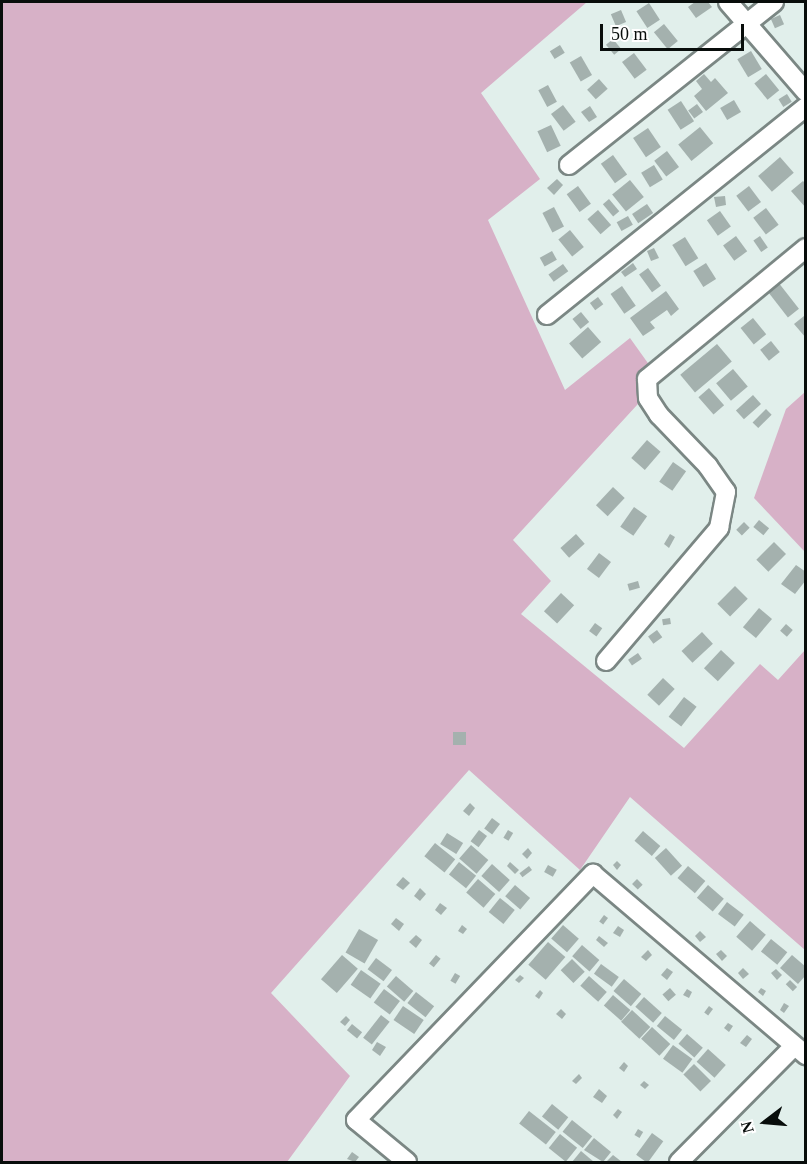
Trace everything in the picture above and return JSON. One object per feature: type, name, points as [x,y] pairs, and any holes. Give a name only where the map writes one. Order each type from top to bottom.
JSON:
[{"type":"street","points":[[728,2],[806,92]]},
{"type":"street","points":[[569,165],[774,2]]},
{"type":"street","points":[[547,315],[806,107]]},
{"type":"street","points":[[606,661],[719,528],[726,492],[708,465],[659,415],[648,398],[647,379],[806,248]]},
{"type":"street","points":[[407,1162],[356,1120],[593,874],[800,1051],[679,1162]]},
{"type":"shaded area","points":[[2,2],[587,2],[481,93],[540,179],[488,220],[565,390],[630,338],[660,380],[513,540],[551,581],[521,614],[684,748],[760,664],[778,680],[805,650],[805,950],[630,797],[580,870],[469,770],[271,993],[350,1076],[287,1162],[2,1162]]},
{"type":"shaded area","points":[[805,392],[805,552],[754,498],[786,409]]},
{"type":"building","points":[[695,2],[708,2],[712,7],[696,18],[688,7]]},
{"type":"building","points":[[649,3],[660,20],[647,28],[636,11]]},
{"type":"building","points":[[621,10],[626,22],[616,26],[611,14]]},
{"type":"building","points":[[780,15],[784,24],[775,28],[771,19]]},
{"type":"building","points":[[664,24],[678,41],[668,49],[654,32]]},
{"type":"building","points":[[613,39],[621,49],[614,55],[606,45]]},
{"type":"building","points":[[560,45],[565,53],[555,59],[550,51]]},
{"type":"building","points":[[751,51],[762,69],[748,77],[737,59]]},
{"type":"building","points":[[634,53],[647,70],[635,79],[622,62]]},
{"type":"building","points":[[581,56],[592,75],[581,82],[570,63]]},
{"type":"building","points":[[704,74],[711,82],[715,78],[728,93],[706,111],[694,96],[702,89],[696,81]]},
{"type":"building","points":[[766,74],[779,90],[768,100],[754,83]]},
{"type":"building","points":[[599,79],[608,89],[596,99],[587,90]]},
{"type":"building","points":[[548,85],[557,102],[547,107],[538,90]]},
{"type":"building","points":[[787,94],[792,102],[783,107],[779,99]]},
{"type":"building","points":[[734,100],[741,112],[727,120],[720,108]]},
{"type":"building","points":[[681,101],[694,121],[681,130],[668,110]]},
{"type":"building","points":[[697,104],[703,112],[694,119],[688,111]]},
{"type":"building","points":[[563,105],[576,122],[564,131],[551,114]]},
{"type":"building","points":[[590,106],[597,117],[589,122],[581,112]]},
{"type":"building","points":[[551,125],[561,146],[547,152],[537,131]]},
{"type":"building","points":[[700,127],[713,143],[691,161],[678,145]]},
{"type":"building","points":[[648,128],[661,147],[646,157],[633,138]]},
{"type":"building","points":[[667,151],[679,167],[666,177],[654,161]]},
{"type":"building","points":[[613,155],[627,174],[615,183],[601,164]]},
{"type":"building","points":[[780,157],[794,173],[772,192],[758,176]]},
{"type":"building","points":[[654,165],[663,180],[650,187],[641,173]]},
{"type":"building","points":[[557,179],[563,185],[554,195],[547,188]]},
{"type":"building","points":[[630,180],[644,197],[626,212],[612,194]]},
{"type":"building","points":[[803,181],[806,184],[806,208],[791,191]]},
{"type":"building","points":[[578,186],[591,204],[580,212],[567,194]]},
{"type":"building","points":[[749,186],[761,202],[748,212],[736,196]]},
{"type":"building","points":[[725,196],[726,205],[716,207],[714,197]]},
{"type":"building","points":[[609,199],[619,211],[613,216],[603,204]]},
{"type":"building","points":[[647,204],[653,213],[638,223],[632,214]]},
{"type":"building","points":[[554,207],[564,227],[552,233],[542,213]]},
{"type":"building","points":[[766,208],[779,225],[766,234],[753,218]]},
{"type":"building","points":[[598,210],[611,225],[601,234],[587,219]]},
{"type":"building","points":[[720,211],[731,227],[718,236],[707,220]]},
{"type":"building","points":[[628,216],[633,225],[621,231],[617,222]]},
{"type":"building","points":[[570,230],[584,247],[572,257],[558,239]]},
{"type":"building","points":[[736,236],[747,251],[734,261],[723,245]]},
{"type":"building","points":[[760,236],[768,248],[761,252],[753,240]]},
{"type":"building","points":[[685,237],[698,258],[686,266],[672,245]]},
{"type":"building","points":[[654,248],[659,258],[651,261],[647,251]]},
{"type":"building","points":[[552,251],[557,260],[545,267],[540,258]]},
{"type":"building","points":[[633,263],[637,269],[625,277],[621,272]]},
{"type":"building","points":[[706,263],[716,279],[703,287],[693,271]]},
{"type":"building","points":[[563,264],[568,271],[554,282],[548,275]]},
{"type":"building","points":[[648,268],[661,286],[652,292],[639,274]]},
{"type":"building","points":[[778,282],[799,309],[788,317],[767,291]]},
{"type":"building","points":[[622,286],[636,306],[624,314],[611,294]]},
{"type":"building","points":[[666,291],[679,309],[671,316],[667,310],[650,322],[655,328],[643,336],[630,318]]},
{"type":"building","points":[[598,297],[603,304],[595,310],[590,303]]},
{"type":"building","points":[[581,312],[589,322],[581,329],[572,319]]},
{"type":"building","points":[[804,316],[806,317],[806,338],[794,324]]},
{"type":"building","points":[[753,318],[766,334],[754,344],[741,328]]},
{"type":"building","points":[[588,327],[601,342],[582,358],[569,343]]},
{"type":"building","points":[[771,341],[780,352],[769,361],[760,350]]},
{"type":"building","points":[[717,344],[732,362],[695,392],[680,375]]},
{"type":"building","points":[[733,369],[748,387],[731,401],[716,383]]},
{"type":"building","points":[[709,388],[724,405],[714,415],[698,397]]},
{"type":"building","points":[[753,395],[761,404],[744,419],[736,410]]},
{"type":"building","points":[[766,409],[772,415],[758,428],[753,422]]},
{"type":"building","points":[[647,440],[661,452],[645,470],[631,458]]},
{"type":"building","points":[[673,462],[686,471],[672,491],[659,482]]},
{"type":"building","points":[[613,487],[625,498],[608,516],[596,505]]},
{"type":"building","points":[[634,507],[647,516],[633,536],[620,527]]},
{"type":"building","points":[[759,520],[769,528],[763,535],[753,527]]},
{"type":"building","points":[[744,522],[750,528],[742,535],[736,530]]},
{"type":"building","points":[[576,534],[585,544],[569,558],[560,548]]},
{"type":"building","points":[[670,534],[675,537],[669,548],[664,544]]},
{"type":"building","points":[[774,542],[786,554],[768,572],[756,560]]},
{"type":"building","points":[[599,553],[611,562],[599,578],[587,569]]},
{"type":"building","points":[[796,565],[806,572],[806,580],[795,594],[781,584]]},
{"type":"building","points":[[638,581],[640,588],[629,591],[627,584]]},
{"type":"building","points":[[735,586],[748,599],[730,616],[717,604]]},
{"type":"building","points":[[561,593],[574,605],[557,624],[544,611]]},
{"type":"building","points":[[759,608],[772,619],[756,638],[743,627]]},
{"type":"building","points":[[670,618],[671,624],[663,625],[662,619]]},
{"type":"building","points":[[595,623],[602,628],[596,636],[589,631]]},
{"type":"building","points":[[786,624],[793,630],[787,637],[780,631]]},
{"type":"building","points":[[657,630],[662,637],[653,644],[648,636]]},
{"type":"building","points":[[702,632],[713,644],[692,663],[682,651]]},
{"type":"building","points":[[721,650],[735,663],[718,681],[704,668]]},
{"type":"building","points":[[638,653],[642,659],[632,666],[628,660]]},
{"type":"building","points":[[663,678],[675,689],[659,706],[647,695]]},
{"type":"building","points":[[684,697],[697,707],[681,727],[669,717]]},
{"type":"building","points":[[453,732],[466,732],[466,745],[453,745]]},
{"type":"building","points":[[470,803],[475,808],[469,816],[463,811]]},
{"type":"building","points":[[492,818],[500,824],[492,834],[484,828]]},
{"type":"building","points":[[479,830],[487,836],[479,847],[471,841]]},
{"type":"building","points":[[508,830],[513,833],[509,841],[503,838]]},
{"type":"building","points":[[643,831],[660,846],[652,856],[634,841]]},
{"type":"building","points":[[447,833],[463,843],[456,854],[440,844]]},
{"type":"building","points":[[435,843],[455,859],[445,873],[424,856]]},
{"type":"building","points":[[471,845],[488,860],[477,874],[459,859]]},
{"type":"building","points":[[528,848],[532,853],[527,859],[522,854]]},
{"type":"building","points":[[666,848],[682,866],[671,876],[655,858]]},
{"type":"building","points":[[617,861],[621,865],[617,870],[613,865]]},
{"type":"building","points":[[459,862],[476,876],[466,888],[449,874]]},
{"type":"building","points":[[510,862],[519,870],[515,874],[507,866]]},
{"type":"building","points":[[492,864],[510,880],[499,892],[481,876]]},
{"type":"building","points":[[548,865],[557,870],[553,877],[544,872]]},
{"type":"building","points":[[529,866],[532,870],[522,877],[519,873]]},
{"type":"building","points":[[688,866],[705,881],[695,893],[678,878]]},
{"type":"building","points":[[403,877],[410,883],[403,890],[396,885]]},
{"type":"building","points":[[478,879],[495,894],[484,908],[466,893]]},
{"type":"building","points":[[637,879],[643,885],[638,890],[632,884]]},
{"type":"building","points":[[515,885],[530,898],[520,909],[505,896]]},
{"type":"building","points":[[708,885],[724,899],[713,912],[697,898]]},
{"type":"building","points":[[420,888],[426,894],[420,901],[414,896]]},
{"type":"building","points":[[500,898],[515,910],[503,924],[489,912]]},
{"type":"building","points":[[727,902],[744,915],[735,927],[718,914]]},
{"type":"building","points":[[440,903],[447,908],[441,915],[435,910]]},
{"type":"building","points":[[604,915],[608,918],[603,924],[599,921]]},
{"type":"building","points":[[396,918],[404,924],[399,931],[391,924]]},
{"type":"building","points":[[750,921],[766,935],[752,951],[736,937]]},
{"type":"building","points":[[462,925],[467,929],[463,934],[458,931]]},
{"type":"building","points":[[563,925],[579,939],[567,952],[551,939]]},
{"type":"building","points":[[618,926],[624,930],[620,937],[613,933]]},
{"type":"building","points":[[359,929],[378,940],[365,963],[345,952]]},
{"type":"building","points":[[700,931],[706,937],[700,942],[695,936]]},
{"type":"building","points":[[416,935],[422,940],[416,948],[409,942]]},
{"type":"building","points":[[599,936],[608,943],[604,947],[596,940]]},
{"type":"building","points":[[771,939],[787,952],[777,965],[761,951]]},
{"type":"building","points":[[548,942],[565,957],[546,980],[528,965]]},
{"type":"building","points":[[582,945],[599,960],[590,971],[572,956]]},
{"type":"building","points":[[648,950],[652,955],[646,961],[641,957]]},
{"type":"building","points":[[721,950],[727,956],[722,961],[716,954]]},
{"type":"building","points":[[342,955],[358,969],[337,993],[321,979]]},
{"type":"building","points":[[436,955],[441,959],[434,967],[429,964]]},
{"type":"building","points":[[792,955],[806,967],[806,975],[798,984],[780,968]]},
{"type":"building","points":[[376,958],[392,970],[384,981],[368,969]]},
{"type":"building","points":[[572,959],[585,972],[573,983],[561,970]]},
{"type":"building","points":[[601,964],[619,977],[612,987],[594,974]]},
{"type":"building","points":[[667,968],[673,972],[667,980],[661,975]]},
{"type":"building","points":[[743,968],[749,974],[743,979],[738,973]]},
{"type":"building","points":[[776,969],[782,975],[777,980],[771,973]]},
{"type":"building","points":[[361,970],[381,984],[370,999],[351,985]]},
{"type":"building","points":[[455,973],[460,976],[456,984],[450,981]]},
{"type":"building","points":[[520,975],[524,978],[519,983],[515,980]]},
{"type":"building","points":[[396,976],[413,991],[404,1002],[387,987]]},
{"type":"building","points":[[589,976],[607,992],[598,1002],[580,986]]},
{"type":"building","points":[[624,979],[641,994],[631,1006],[614,991]]},
{"type":"building","points":[[790,980],[797,987],[793,991],[786,984]]},
{"type":"building","points":[[670,988],[676,995],[668,1001],[662,995]]},
{"type":"building","points":[[761,988],[766,991],[763,996],[758,992]]},
{"type":"building","points":[[384,989],[400,1001],[390,1015],[374,1003]]},
{"type":"building","points":[[687,989],[692,992],[689,998],[683,995]]},
{"type":"building","points":[[540,990],[543,993],[539,999],[535,996]]},
{"type":"building","points":[[416,992],[434,1006],[426,1017],[407,1003]]},
{"type":"building","points":[[613,995],[630,1010],[621,1021],[604,1006]]},
{"type":"building","points":[[644,997],[662,1013],[653,1023],[635,1007]]},
{"type":"building","points":[[784,1003],[789,1006],[784,1013],[780,1010]]},
{"type":"building","points":[[403,1006],[424,1020],[414,1034],[393,1020]]},
{"type":"building","points":[[709,1006],[713,1009],[708,1015],[704,1012]]},
{"type":"building","points":[[561,1009],[566,1014],[562,1019],[556,1014]]},
{"type":"building","points":[[632,1010],[650,1027],[639,1039],[621,1022]]},
{"type":"building","points":[[381,1015],[390,1022],[372,1045],[363,1038]]},
{"type":"building","points":[[346,1016],[350,1020],[345,1026],[340,1022]]},
{"type":"building","points":[[665,1016],[682,1030],[674,1040],[657,1026]]},
{"type":"building","points":[[728,1023],[733,1026],[729,1032],[724,1028]]},
{"type":"building","points":[[352,1024],[362,1032],[357,1038],[347,1030]]},
{"type":"building","points":[[652,1027],[670,1044],[659,1056],[641,1039]]},
{"type":"building","points":[[687,1034],[703,1048],[694,1058],[678,1044]]},
{"type":"building","points":[[747,1035],[752,1039],[746,1047],[740,1043]]},
{"type":"building","points":[[377,1042],[386,1047],[380,1056],[372,1050]]},
{"type":"building","points":[[673,1045],[692,1059],[682,1073],[663,1059]]},
{"type":"building","points":[[708,1049],[726,1065],[714,1078],[697,1062]]},
{"type":"building","points":[[624,1062],[628,1066],[624,1072],[619,1068]]},
{"type":"building","points":[[694,1064],[711,1081],[700,1092],[683,1075]]},
{"type":"building","points":[[579,1074],[582,1078],[576,1084],[572,1081]]},
{"type":"building","points":[[644,1081],[649,1085],[645,1089],[640,1085]]},
{"type":"building","points":[[599,1089],[607,1096],[602,1103],[593,1097]]},
{"type":"building","points":[[552,1104],[568,1117],[558,1130],[542,1116]]},
{"type":"building","points":[[618,1109],[622,1112],[617,1119],[613,1115]]},
{"type":"building","points":[[529,1111],[556,1132],[546,1145],[519,1124]]},
{"type":"building","points":[[572,1120],[592,1136],[583,1148],[563,1132]]},
{"type":"building","points":[[638,1129],[643,1132],[640,1138],[634,1135]]},
{"type":"building","points":[[652,1133],[663,1141],[648,1162],[636,1155]]},
{"type":"building","points":[[560,1134],[577,1148],[566,1162],[549,1148]]},
{"type":"building","points":[[594,1138],[611,1152],[603,1162],[584,1150]]},
{"type":"building","points":[[581,1151],[594,1162],[572,1162]]},
{"type":"building","points":[[352,1152],[359,1157],[355,1162],[347,1159]]},
{"type":"building","points":[[613,1155],[622,1162],[606,1162]]}]
